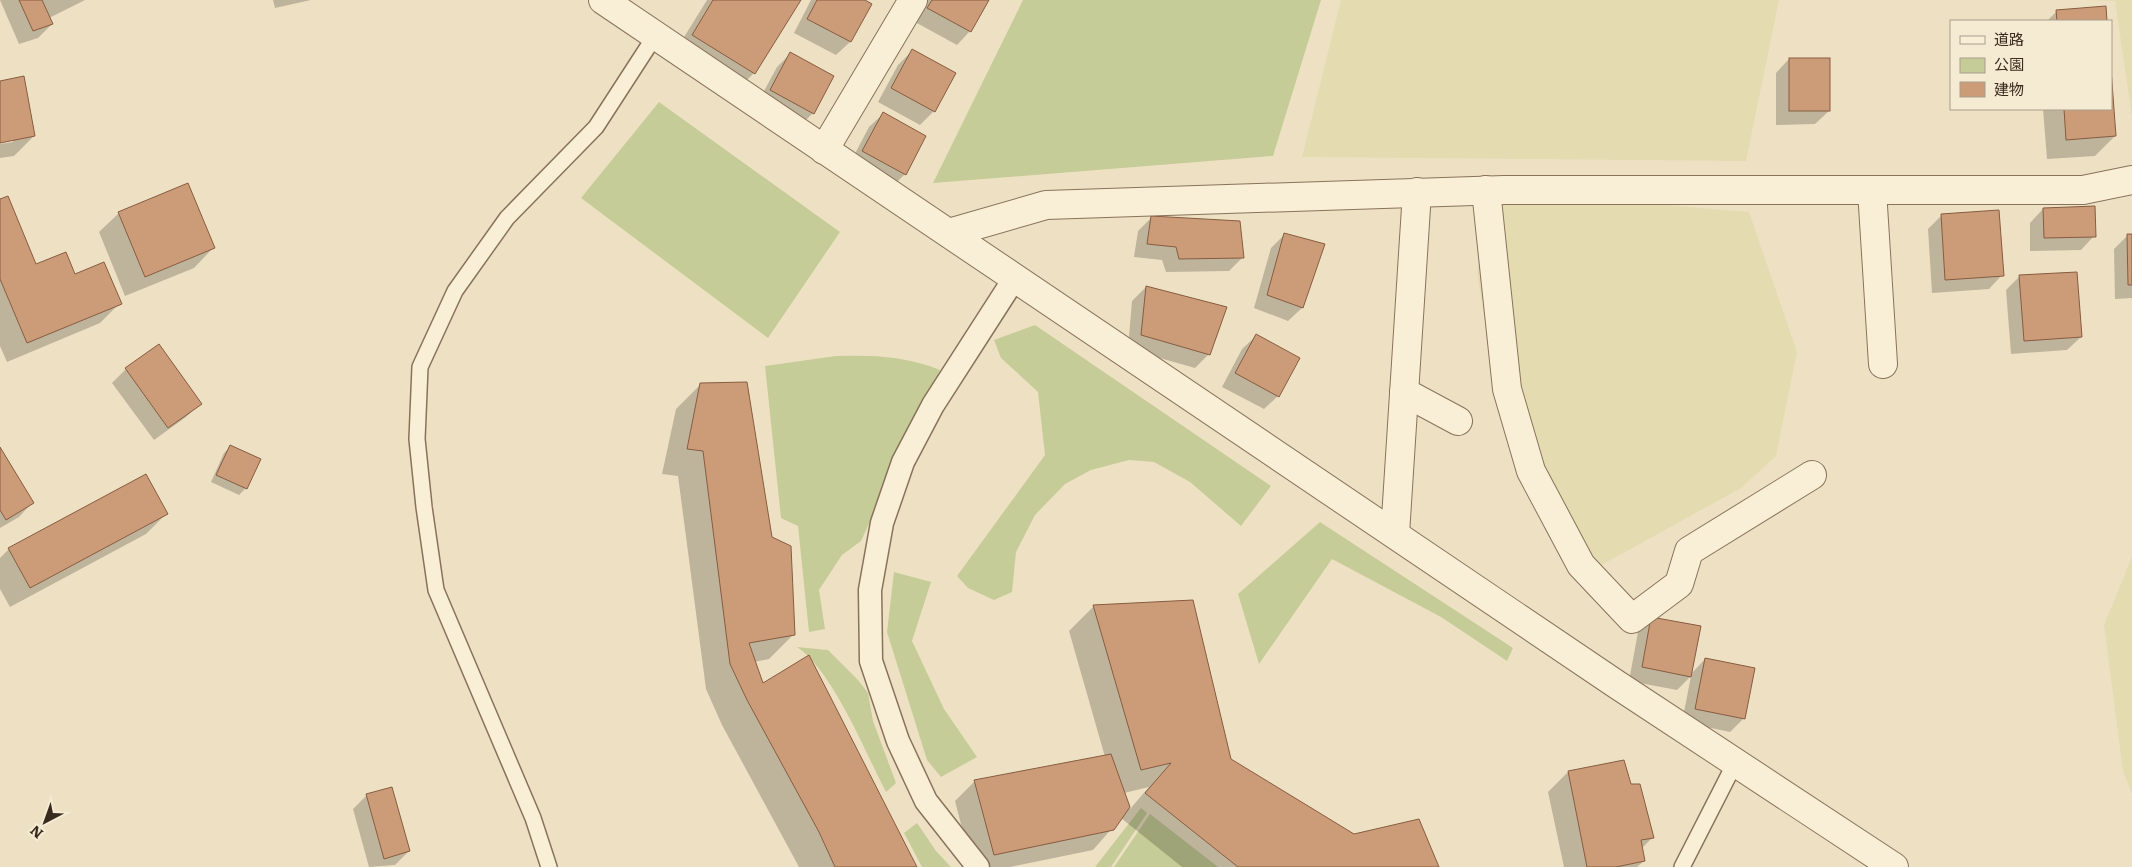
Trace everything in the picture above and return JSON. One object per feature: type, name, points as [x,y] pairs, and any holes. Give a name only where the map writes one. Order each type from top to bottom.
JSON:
[{"type":"street","points":[[603,0],[949,233],[1014,279],[1735,763],[1894,867]]},
{"type":"street","points":[[824,150],[913,0]]},
{"type":"street","points":[[949,233],[1046,205],[1486,190],[2083,190],[2132,180]]},
{"type":"street","points":[[1486,190],[1506,389],[1531,471],[1581,565],[1632,619],[1679,584],[1689,551],[1812,475]]},
{"type":"street","points":[[1872,190],[1883,364]]},
{"type":"street","points":[[1395,534],[1417,192]]},
{"type":"street","points":[[978,867],[926,801],[898,741],[871,661],[870,590],[882,523],[904,462],[933,405],[1014,279]]},
{"type":"street","points":[[1404,392],[1458,421]]},
{"type":"lane","points":[[549,867],[533,818],[436,590],[424,507],[417,439],[420,366],[455,291],[507,218],[596,127],[655,36]]},
{"type":"lane","points":[[1682,867],[1735,763]]},
{"type":"shaded area","points":[[1341,0],[1779,0],[1746,161],[1302,157]]},
{"type":"shaded area","points":[[2086,0],[2132,0],[2132,117],[2115,1]]},
{"type":"shaded area","points":[[1491,190],[1749,212],[1797,352],[1776,456],[1741,488],[1598,567],[1497,393],[1477,273]]},
{"type":"shaded area","points":[[2132,557],[2132,794],[2123,771],[2104,625]]},
{"type":"green space","points":[[1023,0],[1321,0],[1273,156],[933,183]]},
{"type":"green space","points":[[659,102],[840,232],[768,338],[581,198]]},
{"type":"green space","points":[[1035,325],[1271,486],[1241,526],[1190,482],[1154,462],[1129,460],[1091,470],[1065,484],[1035,515],[1016,552],[1012,592],[994,600],[968,588],[957,576],[1045,455],[1038,392],[1001,358],[994,340]]},
{"type":"green space","points":[[836,356],[889,357],[927,365],[940,370],[861,541],[842,555],[819,590],[825,629],[809,632],[798,526],[781,518],[765,366]]},
{"type":"green space","points":[[1320,522],[1513,648],[1507,661],[1441,617],[1332,559],[1259,664],[1238,594]]},
{"type":"green space","points":[[894,572],[931,582],[912,641],[944,709],[977,757],[941,777],[927,760],[887,632]]},
{"type":"green space","points":[[797,647],[828,650],[858,680],[868,693],[873,721],[896,783],[886,792],[835,693],[810,658]]},
{"type":"green space","points":[[1141,808],[1147,813],[1111,867],[1095,867]]},
{"type":"green space","points":[[1150,814],[1218,867],[1114,867]]},
{"type":"green space","points":[[917,823],[936,851],[951,867],[922,867],[904,833]]},
{"type":"building","points":[[19,0],[42,0],[53,24],[33,31]]},
{"type":"building","points":[[713,0],[801,0],[755,74],[692,35]]},
{"type":"building","points":[[817,0],[865,0],[872,4],[851,42],[807,19]]},
{"type":"building","points":[[932,0],[989,0],[971,32],[927,8]]},
{"type":"building","points":[[2106,6],[2107,20],[2057,20],[2056,10]]},
{"type":"building","points":[[912,49],[956,73],[935,112],[891,88]]},
{"type":"building","points":[[790,52],[834,76],[814,114],[770,90]]},
{"type":"building","points":[[1789,58],[1830,58],[1830,111],[1789,111]]},
{"type":"building","points":[[24,76],[35,136],[0,143],[0,81]]},
{"type":"building","points":[[2112,82],[2116,136],[2066,140],[2064,110],[2112,110]]},
{"type":"building","points":[[883,112],[926,136],[906,175],[862,151]]},
{"type":"building","points":[[188,183],[215,248],[145,277],[118,212]]},
{"type":"building","points":[[8,196],[36,264],[66,252],[75,274],[104,262],[122,304],[27,343],[0,279],[0,199]]},
{"type":"building","points":[[2095,206],[2096,237],[2044,238],[2043,208]]},
{"type":"building","points":[[1999,210],[2004,276],[1945,280],[1941,214]]},
{"type":"building","points":[[1151,216],[1240,221],[1244,258],[1179,259],[1176,247],[1147,244]]},
{"type":"building","points":[[1284,233],[1325,244],[1303,308],[1267,295]]},
{"type":"building","points":[[2127,234],[2132,234],[2132,285],[2128,285]]},
{"type":"building","points":[[2077,272],[2082,337],[2024,341],[2019,275]]},
{"type":"building","points":[[1146,286],[1227,307],[1210,355],[1141,335]]},
{"type":"building","points":[[1256,334],[1300,358],[1279,397],[1235,373]]},
{"type":"building","points":[[159,344],[202,404],[168,428],[125,368]]},
{"type":"building","points":[[747,382],[772,537],[791,546],[795,635],[749,643],[763,683],[809,655],[917,867],[835,867],[819,832],[747,700],[730,664],[703,451],[687,449],[700,383]]},
{"type":"building","points":[[230,445],[261,459],[247,489],[216,475]]},
{"type":"building","points":[[0,447],[34,503],[6,520],[0,510]]},
{"type":"building","points":[[146,474],[168,514],[30,588],[8,548]]},
{"type":"building","points":[[1193,600],[1231,759],[1354,834],[1419,819],[1439,867],[1238,867],[1145,793],[1171,763],[1141,770],[1093,605]]},
{"type":"building","points":[[1651,617],[1701,626],[1691,677],[1642,667]]},
{"type":"building","points":[[1705,658],[1755,668],[1745,719],[1695,709]]},
{"type":"building","points":[[1111,754],[1130,807],[1114,830],[994,855],[974,780]]},
{"type":"building","points":[[1624,760],[1631,784],[1640,784],[1654,838],[1641,840],[1645,861],[1616,867],[1587,867],[1568,771]]},
{"type":"building","points":[[392,787],[410,851],[384,859],[366,794]]}]
